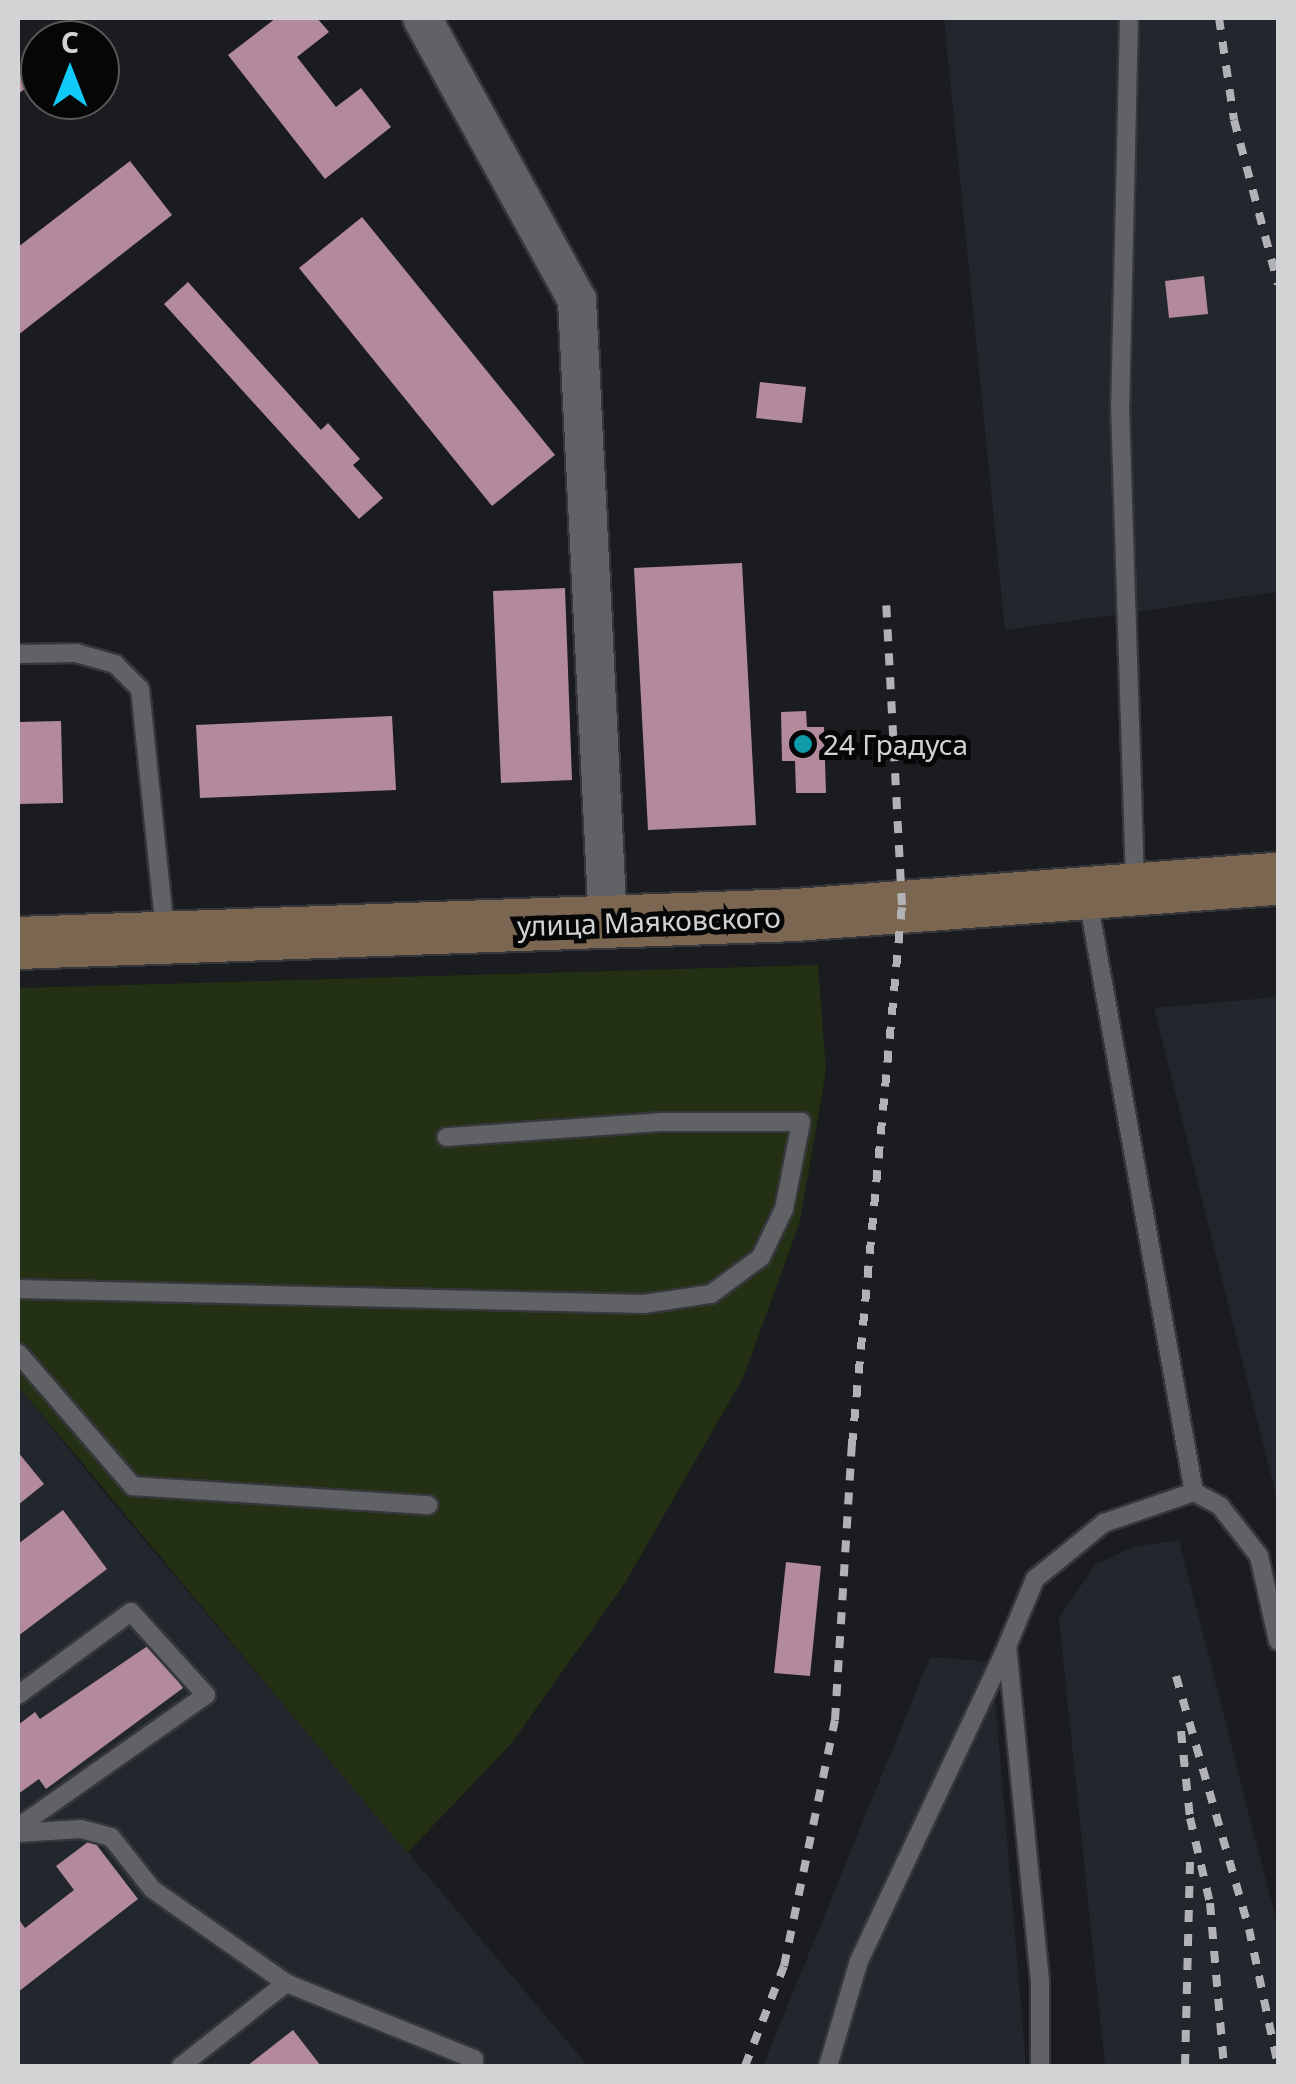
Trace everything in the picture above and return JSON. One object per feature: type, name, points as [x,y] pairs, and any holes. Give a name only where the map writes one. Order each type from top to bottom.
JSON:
[{"type":"street","points":[[422,18],[577,300],[608,924]]},
{"type":"street","name":"улица Маяковского","points":[[18,943],[608,924],[1278,878]]},
{"type":"lane","points":[[1129,18],[1111,891],[1194,1492]]},
{"type":"lane","points":[[18,654],[76,653],[115,664],[140,690],[166,938]]},
{"type":"lane","points":[[18,1288],[644,1304],[711,1294],[761,1257],[784,1209],[801,1122],[661,1122],[446,1137]]},
{"type":"lane","points":[[18,1353],[133,1486],[428,1505]]},
{"type":"lane","points":[[828,2066],[859,1961],[1035,1578],[1104,1523],[1194,1492],[1220,1506],[1260,1556],[1278,1641]]},
{"type":"lane","points":[[18,1695],[130,1612],[206,1695],[18,1830]]},
{"type":"lane","points":[[1007,1646],[1040,1981],[1040,2066]]},
{"type":"lane","points":[[18,1830],[81,1829],[111,1838],[152,1889],[286,1983],[474,2059],[474,2066]]},
{"type":"lane","points":[[181,2066],[286,1983]]},
{"type":"shaded area","points":[[944,18],[1278,18],[1278,592],[1005,630]]},
{"type":"shaded area","points":[[1278,997],[1278,1503],[1154,1008]]},
{"type":"shaded area","points":[[18,1386],[97,1484],[588,2066],[18,2066]]},
{"type":"shaded area","points":[[1179,1540],[1278,1928],[1278,2066],[1105,2066],[1059,1618],[1095,1565],[1132,1547]]},
{"type":"shaded area","points":[[930,1657],[992,1662],[1026,2066],[763,2066]]},
{"type":"green space","points":[[818,965],[826,1070],[800,1222],[743,1378],[625,1583],[511,1744],[407,1853],[18,1386],[18,988]]},
{"type":"building","points":[[276,18],[317,18],[329,32],[297,57],[336,107],[361,88],[391,127],[325,179],[228,55]]},
{"type":"building","points":[[130,161],[172,215],[18,335],[18,247]]},
{"type":"building","points":[[362,217],[555,455],[492,506],[299,268]]},
{"type":"building","points":[[1204,276],[1208,314],[1169,318],[1165,281]]},
{"type":"building","points":[[188,282],[321,430],[328,423],[360,459],[353,465],[383,498],[359,519],[164,304]]},
{"type":"building","points":[[760,382],[806,387],[802,423],[756,418]]},
{"type":"building","points":[[742,563],[756,825],[648,830],[634,568]]},
{"type":"building","points":[[565,588],[572,780],[501,783],[493,591]]},
{"type":"building","name":"24 Градуса","points":[[806,711],[807,727],[824,727],[826,793],[796,793],[795,761],[782,761],[781,712]]},
{"type":"building","points":[[392,716],[396,790],[200,798],[196,725]]},
{"type":"building","points":[[61,721],[63,803],[18,804],[18,722]]},
{"type":"building","points":[[18,1452],[44,1484],[18,1505]]},
{"type":"building","points":[[63,1510],[107,1569],[18,1636],[18,1544]]},
{"type":"building","points":[[786,1562],[821,1566],[810,1676],[774,1673]]},
{"type":"building","points":[[152,1643],[183,1688],[46,1789],[39,1779],[18,1794],[18,1725],[35,1712],[40,1719]]},
{"type":"building","points":[[92,1839],[138,1899],[18,1992],[18,1918],[25,1928],[74,1890],[56,1866]]},
{"type":"building","points":[[293,2030],[321,2066],[247,2066]]},
{"type":"railway","points":[[1219,18],[1234,120],[1278,284]]},
{"type":"railway","points":[[745,2066],[784,1966],[835,1720],[852,1445],[902,905],[886,599]]},
{"type":"railway","points":[[1176,1676],[1249,1929],[1278,2066]]},
{"type":"railway","points":[[1181,1731],[1190,1818],[1210,1903],[1224,2066]]},
{"type":"railway","points":[[1185,2066],[1190,1858]]},
{"type":"place","name":"24 Градуса","points":[[803,744]]}]
